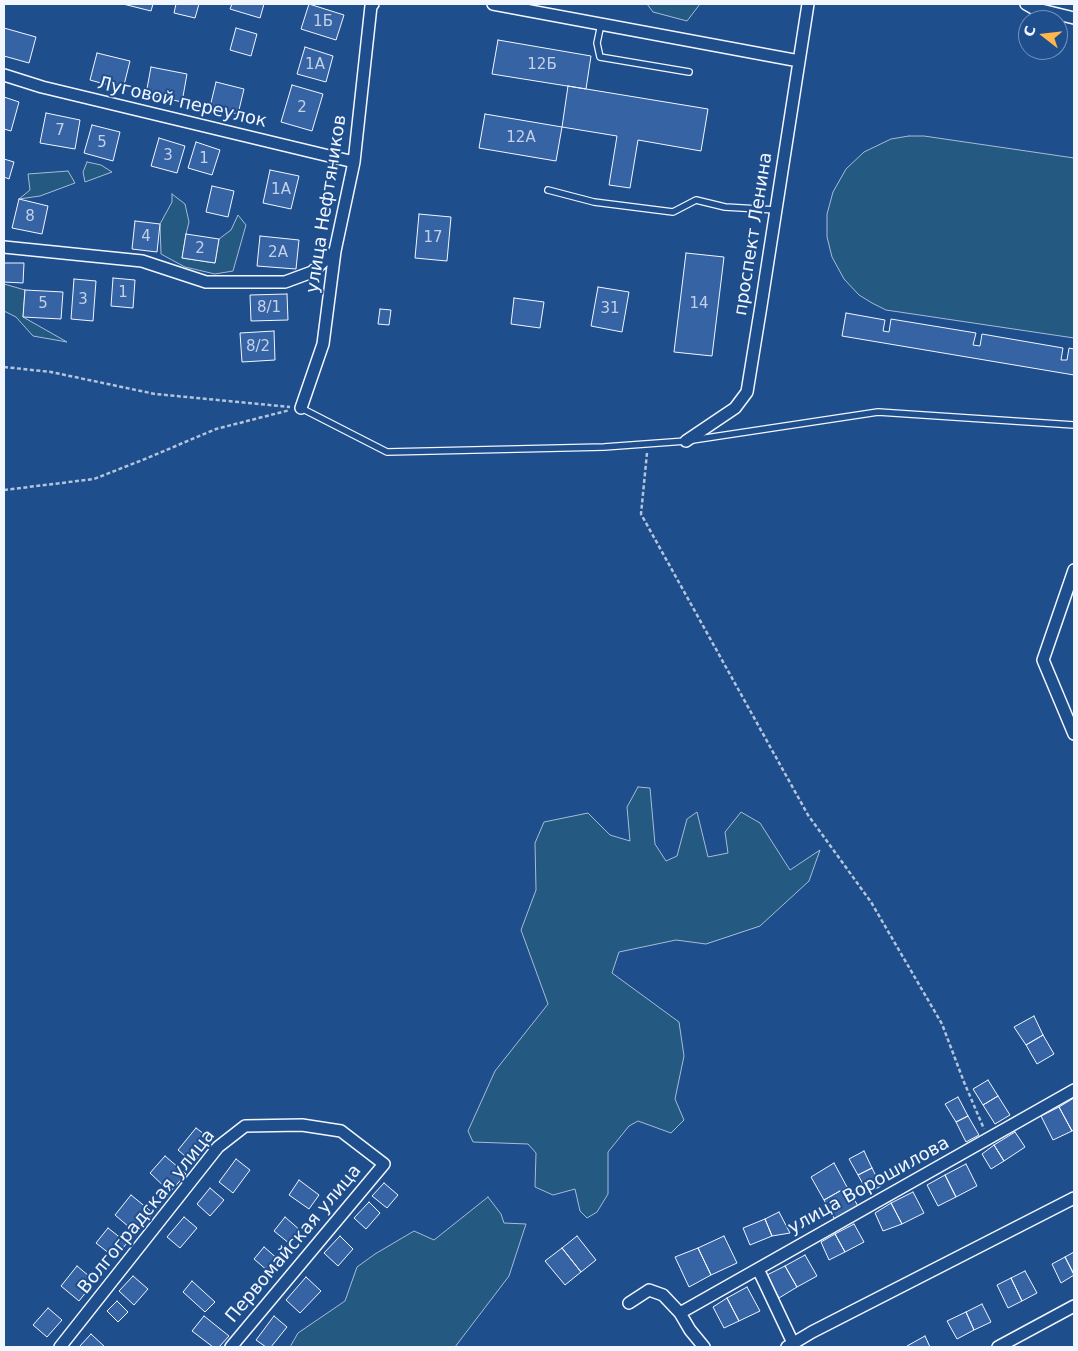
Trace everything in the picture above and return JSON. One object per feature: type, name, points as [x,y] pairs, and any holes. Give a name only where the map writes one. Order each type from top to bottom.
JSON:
[{"type":"street","points":[[493,4],[799,61]]},
{"type":"street","name":"проспект Ленина","points":[[686,441],[735,408],[746,392],[808,4]]},
{"type":"street","points":[[1026,4],[1033,8],[1074,18]]},
{"type":"street","name":"улица Нефтяников","points":[[301,408],[323,344],[335,251],[354,162],[369,5]]},
{"type":"street","name":"Луговой переулок","points":[[4,74],[42,87],[354,162]]},
{"type":"street","points":[[4,247],[142,261],[206,282],[284,282],[312,272],[335,251]]},
{"type":"street","points":[[1074,570],[1043,660],[1074,734]]},
{"type":"street","name":"улица Ворошилова","points":[[680,1313],[1074,1090]]},
{"type":"street","name":"Волгоградская улица","points":[[60,1347],[218,1147],[245,1126],[302,1125],[341,1131],[384,1164]]},
{"type":"street","name":"Первомайская улица","points":[[231,1347],[384,1164]]},
{"type":"street","points":[[758,1269],[791,1346],[1074,1198]]},
{"type":"street","points":[[629,1303],[649,1290],[663,1295],[680,1313],[690,1330],[704,1347]]},
{"type":"street","points":[[998,1347],[1074,1306]]},
{"type":"lane","points":[[601,24],[597,43],[600,57],[689,72]]},
{"type":"lane","points":[[548,190],[594,202],[673,212],[696,200],[725,207],[776,210]]},
{"type":"lane","points":[[301,408],[387,452],[604,447],[686,441],[878,412],[1074,426]]},
{"type":"path","points":[[4,367],[51,372],[154,394],[301,408]]},
{"type":"path","points":[[4,490],[94,479],[216,429],[301,408]]},
{"type":"path","points":[[648,444],[641,514],[808,815],[870,902],[942,1024],[988,1139]]},
{"type":"shaded area","points":[[647,4],[700,4],[687,21],[653,12]]},
{"type":"shaded area","points":[[924,136],[1074,158],[1074,338],[886,310],[859,295],[844,279],[832,257],[827,237],[827,214],[833,192],[846,169],[864,152],[891,139]]},
{"type":"shaded area","points":[[87,162],[101,165],[112,172],[85,182],[83,172]]},
{"type":"shaded area","points":[[68,171],[75,183],[40,196],[19,199],[30,190],[28,174]]},
{"type":"shaded area","points":[[172,194],[185,204],[189,222],[182,258],[215,263],[219,239],[231,230],[238,215],[246,225],[233,271],[215,274],[185,267],[161,254],[160,224],[172,202]]},
{"type":"shaded area","points":[[4,284],[25,290],[23,317],[67,342],[33,336],[16,317],[4,311]]},
{"type":"shaded area","points":[[638,787],[650,788],[655,844],[666,861],[677,856],[687,819],[697,812],[708,857],[728,853],[725,832],[741,812],[760,823],[790,870],[820,850],[809,881],[760,926],[706,944],[676,940],[619,952],[612,973],[679,1022],[684,1056],[675,1099],[684,1120],[671,1133],[638,1121],[629,1126],[608,1152],[608,1194],[597,1212],[587,1218],[580,1211],[575,1189],[553,1195],[535,1187],[536,1153],[528,1144],[473,1142],[468,1131],[495,1071],[548,1004],[521,930],[536,890],[535,843],[544,822],[588,813],[610,835],[630,841],[627,807]]},
{"type":"shaded area","points":[[488,1197],[501,1214],[504,1223],[526,1224],[509,1276],[455,1347],[290,1347],[298,1333],[345,1301],[357,1267],[414,1231],[434,1240]]},
{"type":"building","points":[[123,4],[153,4],[151,11]]},
{"type":"building","points":[[176,4],[199,4],[195,18],[174,13]]},
{"type":"building","points":[[232,4],[264,4],[260,18],[230,9]]},
{"type":"building","points":[[309,4],[344,15],[336,40],[301,29]]},
{"type":"building","points":[[4,28],[36,37],[29,63],[4,56]]},
{"type":"building","points":[[236,28],[257,34],[251,56],[230,50]]},
{"type":"building","points":[[498,40],[591,56],[586,89],[492,74]]},
{"type":"building","points":[[305,47],[333,56],[326,82],[297,74]]},
{"type":"building","points":[[97,53],[130,61],[123,89],[90,80]]},
{"type":"building","points":[[151,67],[187,74],[182,102],[146,94]]},
{"type":"building","points":[[216,82],[244,89],[238,114],[210,107]]},
{"type":"building","points":[[292,85],[323,94],[312,131],[281,122]]},
{"type":"building","points":[[568,86],[708,109],[701,151],[638,140],[630,188],[609,185],[617,136],[562,127]]},
{"type":"building","points":[[4,97],[19,102],[11,131],[4,129]]},
{"type":"building","points":[[46,113],[80,120],[75,149],[40,143]]},
{"type":"building","points":[[485,114],[562,127],[556,161],[479,148]]},
{"type":"building","points":[[92,125],[120,132],[113,161],[84,153]]},
{"type":"building","points":[[159,138],[185,146],[177,173],[151,166]]},
{"type":"building","points":[[196,142],[220,150],[212,175],[188,168]]},
{"type":"building","points":[[4,159],[14,162],[9,179],[4,177]]},
{"type":"building","points":[[270,170],[299,176],[291,209],[263,203]]},
{"type":"building","points":[[212,186],[234,191],[228,217],[206,212]]},
{"type":"building","points":[[19,199],[48,206],[42,234],[12,228]]},
{"type":"building","points":[[419,214],[451,217],[447,261],[415,258]]},
{"type":"building","points":[[135,221],[160,224],[157,252],[132,249]]},
{"type":"building","points":[[186,234],[219,239],[215,263],[182,258]]},
{"type":"building","points":[[260,236],[299,240],[296,269],[257,266]]},
{"type":"building","points":[[686,253],[724,257],[712,356],[674,352]]},
{"type":"building","points":[[4,263],[24,263],[23,283],[4,282]]},
{"type":"building","points":[[113,278],[135,280],[133,308],[111,306]]},
{"type":"building","points":[[74,279],[96,281],[93,321],[71,319]]},
{"type":"building","points":[[598,287],[629,292],[622,332],[591,326]]},
{"type":"building","points":[[25,290],[63,292],[61,319],[23,317]]},
{"type":"building","points":[[287,294],[288,320],[251,321],[250,295]]},
{"type":"building","points":[[514,298],[544,302],[540,328],[511,324]]},
{"type":"building","points":[[380,309],[391,310],[389,325],[378,324]]},
{"type":"building","points":[[846,313],[885,320],[883,331],[889,332],[891,319],[976,333],[973,345],[980,346],[982,334],[1063,348],[1061,360],[1067,360],[1069,348],[1074,349],[1074,375],[842,336]]},
{"type":"building","points":[[274,331],[275,360],[242,362],[240,333]]},
{"type":"building","points":[[1034,1016],[1043,1035],[1026,1045],[1014,1027]]},
{"type":"building","points":[[1043,1035],[1054,1054],[1037,1064],[1026,1045]]},
{"type":"building","points":[[988,1080],[998,1096],[983,1105],[973,1089]]},
{"type":"building","points":[[998,1096],[1010,1115],[995,1124],[983,1105]]},
{"type":"building","points":[[958,1097],[968,1116],[956,1122],[945,1104]]},
{"type":"building","points":[[1074,1098],[1074,1130],[1072,1131],[1059,1107]]},
{"type":"building","points":[[1059,1107],[1072,1131],[1053,1140],[1041,1116]]},
{"type":"building","points":[[968,1116],[979,1135],[966,1142],[956,1122]]},
{"type":"building","points":[[196,1128],[212,1140],[193,1163],[178,1150]]},
{"type":"building","points":[[1015,1132],[1025,1147],[1004,1161],[994,1145]]},
{"type":"building","points":[[994,1145],[1004,1161],[991,1169],[982,1154]]},
{"type":"building","points":[[864,1151],[872,1168],[858,1175],[849,1159]]},
{"type":"building","points":[[165,1156],[186,1174],[170,1192],[150,1173]]},
{"type":"building","points":[[236,1159],[250,1170],[233,1193],[219,1182]]},
{"type":"building","points":[[834,1163],[847,1187],[824,1200],[811,1177]]},
{"type":"building","points":[[966,1164],[977,1186],[956,1197],[945,1175]]},
{"type":"building","points":[[872,1168],[881,1186],[868,1193],[858,1175]]},
{"type":"building","points":[[945,1175],[956,1197],[938,1206],[927,1185]]},
{"type":"building","points":[[299,1180],[319,1195],[309,1209],[289,1195]]},
{"type":"building","points":[[384,1183],[398,1195],[387,1208],[372,1196]]},
{"type":"building","points":[[847,1187],[858,1206],[835,1220],[824,1200]]},
{"type":"building","points":[[210,1188],[224,1200],[210,1216],[197,1204]]},
{"type":"building","points":[[913,1192],[924,1213],[902,1224],[891,1203]]},
{"type":"building","points":[[131,1195],[153,1213],[136,1233],[115,1215]]},
{"type":"building","points":[[369,1202],[380,1213],[366,1229],[354,1218]]},
{"type":"building","points":[[891,1203],[902,1224],[883,1231],[875,1213]]},
{"type":"building","points":[[779,1212],[790,1233],[772,1236],[765,1219]]},
{"type":"building","points":[[184,1217],[197,1228],[180,1248],[167,1237]]},
{"type":"building","points":[[285,1217],[301,1231],[290,1244],[274,1231]]},
{"type":"building","points":[[765,1219],[772,1236],[750,1245],[743,1228]]},
{"type":"building","points":[[854,1224],[864,1242],[845,1252],[835,1234]]},
{"type":"building","points":[[108,1228],[127,1243],[115,1258],[96,1243]]},
{"type":"building","points":[[835,1234],[845,1252],[829,1260],[821,1242]]},
{"type":"building","points":[[340,1236],[353,1249],[338,1266],[324,1253]]},
{"type":"building","points":[[577,1236],[596,1260],[581,1272],[562,1248]]},
{"type":"building","points":[[724,1236],[737,1263],[711,1275],[698,1248]]},
{"type":"building","points":[[264,1247],[279,1260],[269,1272],[254,1259]]},
{"type":"building","points":[[562,1248],[581,1272],[565,1285],[545,1261]]},
{"type":"building","points":[[698,1248],[711,1275],[689,1287],[675,1257]]},
{"type":"building","points":[[1074,1252],[1074,1274],[1065,1257]]},
{"type":"building","points":[[805,1255],[817,1276],[797,1287],[785,1266]]},
{"type":"building","points":[[1065,1257],[1074,1275],[1061,1283],[1052,1264]]},
{"type":"building","points":[[77,1266],[95,1281],[79,1301],[61,1286]]},
{"type":"building","points":[[785,1266],[797,1287],[779,1298],[767,1275]]},
{"type":"building","points":[[1025,1271],[1037,1293],[1022,1301],[1011,1278]]},
{"type":"building","points":[[133,1276],[148,1289],[134,1305],[119,1291]]},
{"type":"building","points":[[306,1277],[321,1291],[300,1313],[286,1300]]},
{"type":"building","points":[[1011,1278],[1022,1301],[1008,1308],[997,1285]]},
{"type":"building","points":[[192,1281],[215,1302],[205,1312],[183,1292]]},
{"type":"building","points":[[747,1287],[760,1311],[739,1321],[727,1298]]},
{"type":"building","points":[[727,1298],[739,1321],[724,1328],[713,1307]]},
{"type":"building","points":[[117,1301],[128,1312],[118,1322],[107,1311]]},
{"type":"building","points":[[982,1304],[991,1322],[974,1330],[966,1312]]},
{"type":"building","points":[[48,1308],[62,1320],[47,1337],[33,1325]]},
{"type":"building","points":[[966,1312],[974,1330],[957,1339],[947,1321]]},
{"type":"building","points":[[204,1316],[229,1336],[219,1347],[213,1347],[192,1331]]},
{"type":"building","points":[[274,1316],[287,1327],[271,1347],[266,1347],[256,1340]]},
{"type":"building","points":[[91,1334],[105,1347],[79,1347]]},
{"type":"building","points":[[925,1336],[930,1347],[907,1346]]}]
